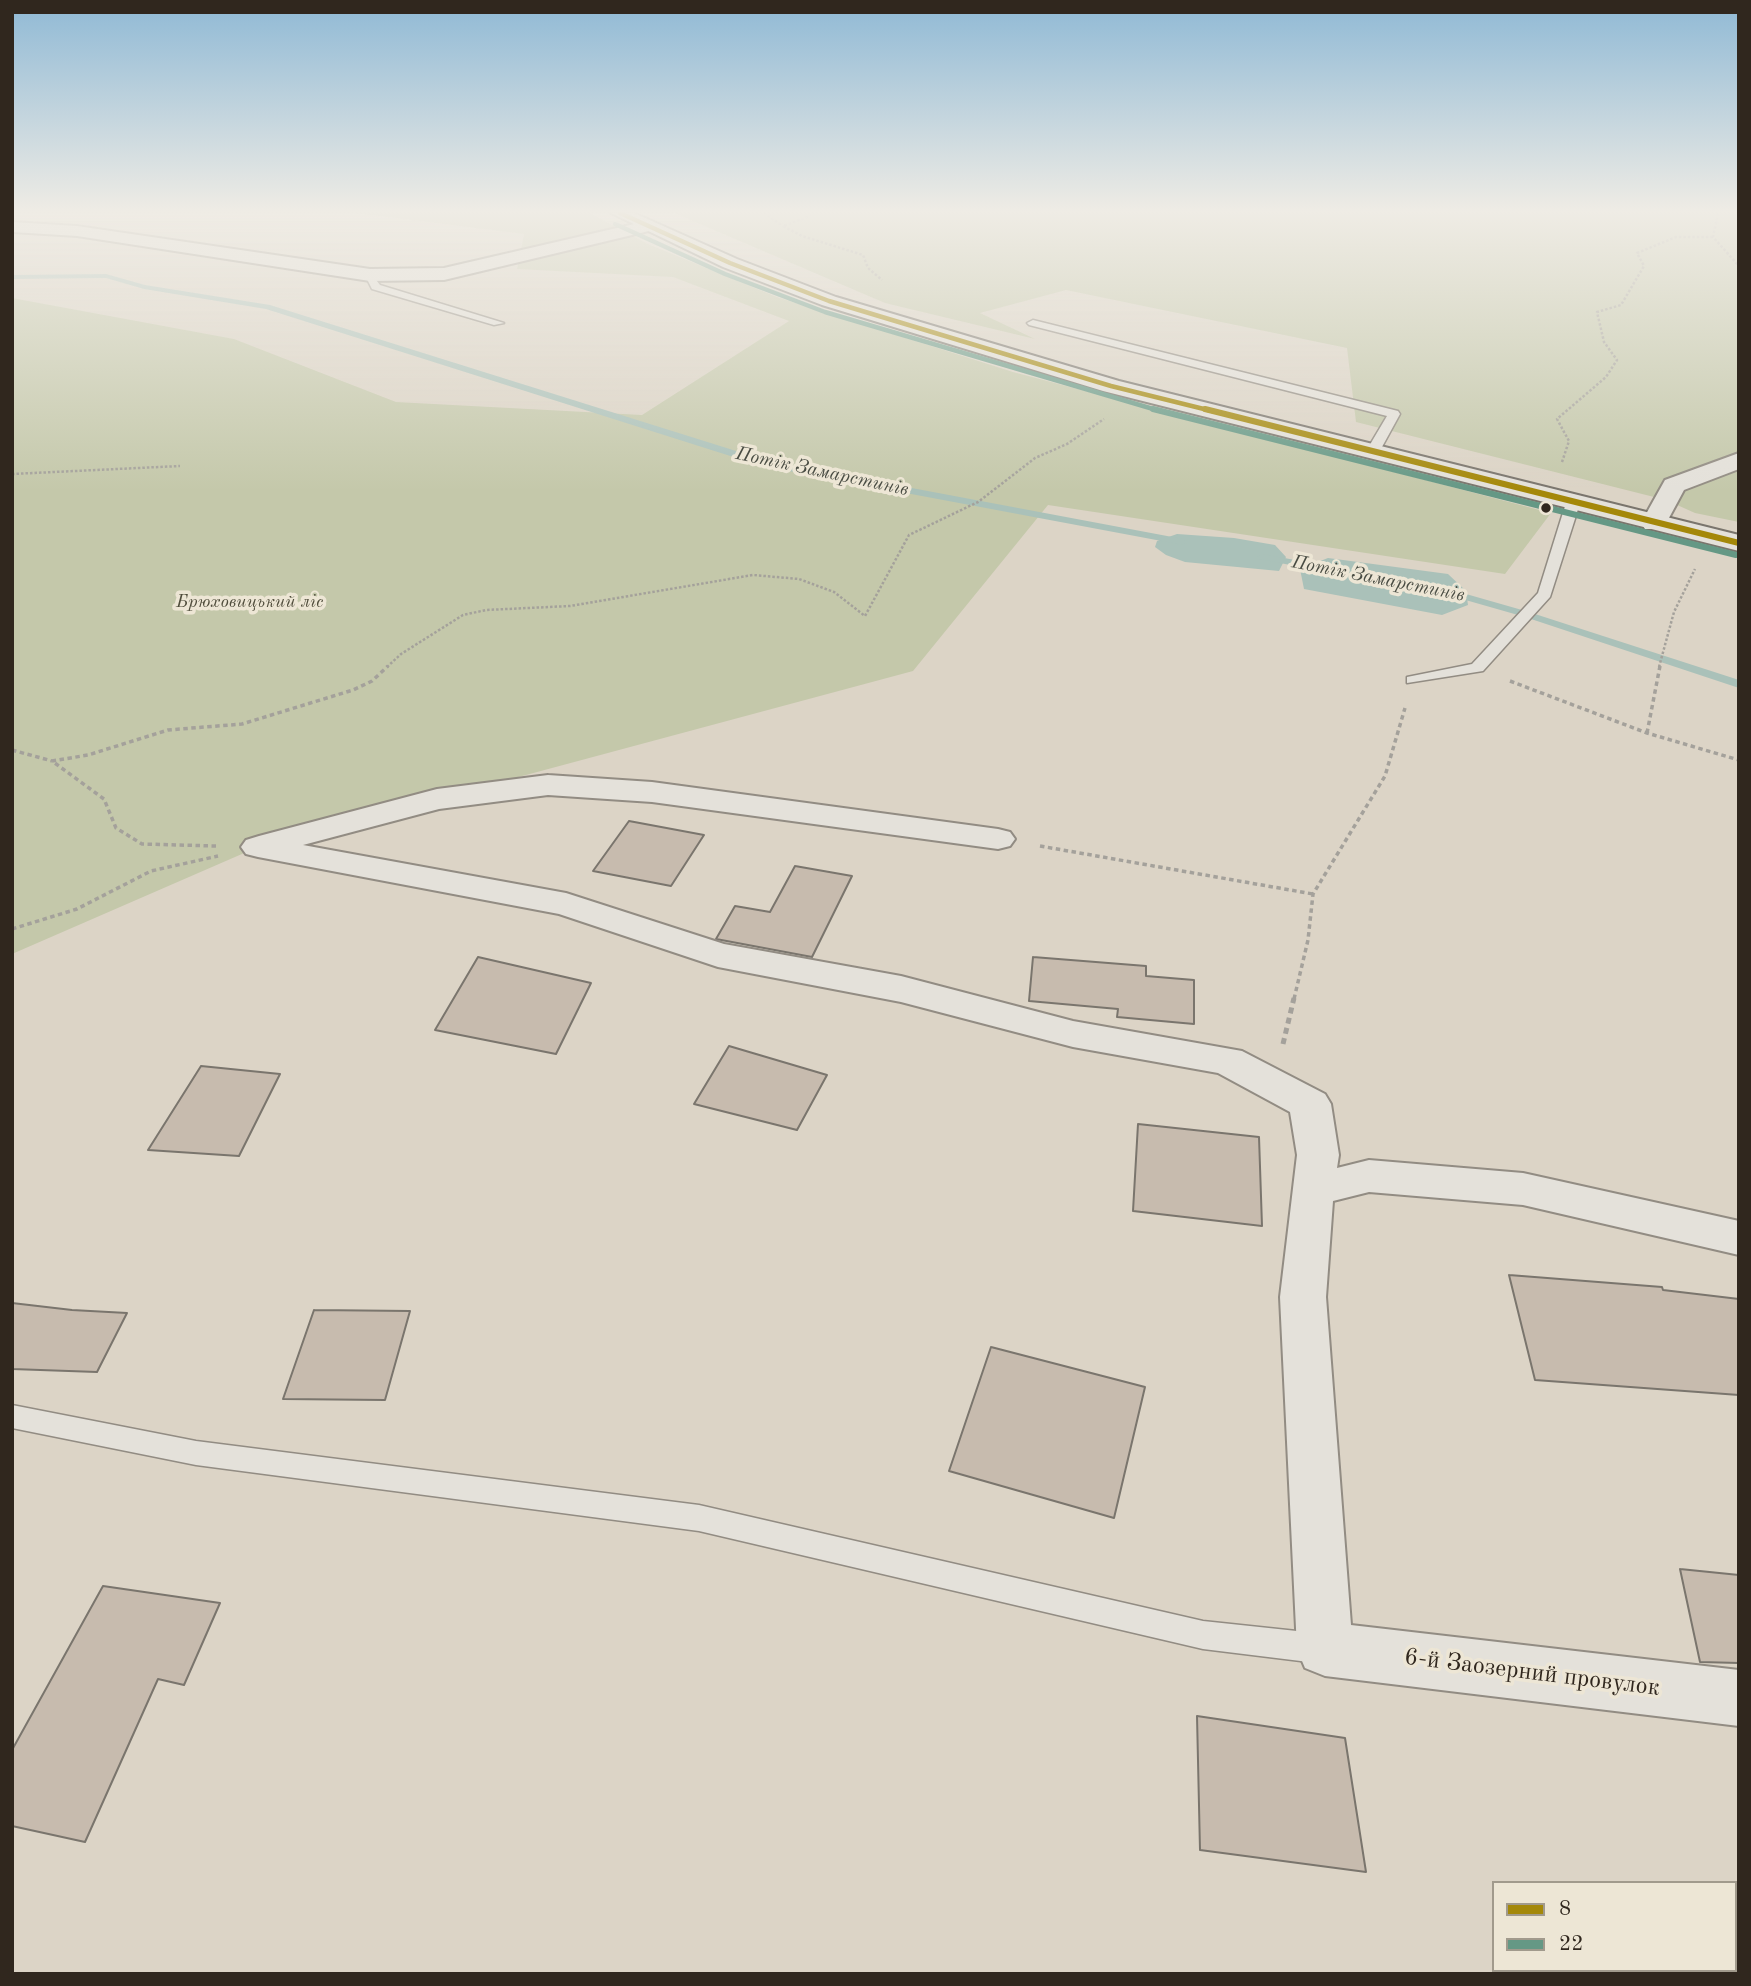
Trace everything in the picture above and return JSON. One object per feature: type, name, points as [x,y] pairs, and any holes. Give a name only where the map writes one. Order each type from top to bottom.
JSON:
[{"type":"street","points":[[848,306],[1180,404],[1739,543]]},
{"type":"street","points":[[1654,523],[1674,485],[1739,460]]},
{"type":"street","points":[[258,847],[437,799],[548,785],[652,792],[998,839]]},
{"type":"street","points":[[258,847],[566,904],[718,955],[901,989],[1073,1034],[1228,1061],[1310,1104],[1318,1155],[1312,1190],[1303,1297],[1325,1649]]},
{"type":"street","points":[[1312,1190],[1369,1176],[1522,1189],[1739,1238]]},
{"type":"street","name":"6-й Заозерний провулок","points":[[1325,1649],[1739,1698]]},
{"type":"lane","points":[[439,306],[498,323]]},
{"type":"lane","points":[[1033,323],[1394,414],[1373,453]]},
{"type":"lane","points":[[1413,680],[1477,668],[1545,594],[1573,503]]},
{"type":"lane","points":[[12,1416],[196,1453],[699,1518],[1203,1634],[1325,1649]]},
{"type":"path","points":[[1561,465],[1569,441],[1557,419],[1606,377],[1617,360],[1604,342],[1597,312],[1616,306]]},
{"type":"path","points":[[52,761],[88,755],[168,730],[242,724],[353,690],[372,681],[401,654],[463,615],[486,610],[570,606],[753,576],[799,579],[834,592],[865,616],[909,535],[976,503],[1035,458],[1067,444],[1123,407],[1180,404]]},
{"type":"path","points":[[12,474],[180,466]]},
{"type":"path","points":[[1647,733],[1660,663],[1674,612],[1712,537]]},
{"type":"path","points":[[1477,668],[1647,733],[1739,760]]},
{"type":"path","points":[[1272,1084],[1308,940],[1314,894],[1385,776],[1413,680]]},
{"type":"path","points":[[12,750],[52,761],[104,799],[116,828],[142,844],[258,847]]},
{"type":"path","points":[[998,839],[1314,894]]},
{"type":"path","points":[[12,929],[78,909],[151,871],[258,847]]},
{"type":"green space","name":"Брюховицький ліс","points":[[12,306],[54,306],[234,339],[396,402],[642,415],[789,321],[749,306],[804,306],[1013,372],[1551,513],[1505,574],[1048,505],[913,671],[258,847],[12,954]]},
{"type":"green space","points":[[896,306],[1007,306],[980,313],[1035,339]]},
{"type":"green space","points":[[1142,306],[1739,306],[1739,522],[1695,513],[1666,500],[1356,422],[1347,348]]},
{"type":"water","points":[[1177,534],[1234,538],[1275,545],[1286,557],[1279,571],[1185,562],[1166,555],[1155,547],[1157,541]]},
{"type":"water","points":[[1328,558],[1448,574],[1466,591],[1468,605],[1442,615],[1304,589],[1300,569]]},
{"type":"building","points":[[629,821],[704,835],[671,886],[593,871]]},
{"type":"building","points":[[795,866],[852,876],[812,957],[716,939],[735,906],[770,912]]},
{"type":"building","points":[[478,957],[591,983],[556,1054],[435,1030]]},
{"type":"building","points":[[1033,957],[1146,966],[1146,976],[1194,980],[1194,1024],[1117,1017],[1118,1009],[1029,1001]]},
{"type":"building","points":[[729,1046],[827,1075],[797,1130],[694,1104]]},
{"type":"building","points":[[201,1066],[280,1074],[239,1156],[148,1150]]},
{"type":"building","points":[[1138,1124],[1259,1137],[1262,1226],[1133,1211]]},
{"type":"building","points":[[1509,1275],[1662,1287],[1663,1290],[1739,1299],[1739,1395],[1535,1380]]},
{"type":"building","points":[[12,1303],[127,1313],[97,1372],[12,1369]]},
{"type":"building","points":[[314,1310],[410,1311],[385,1400],[283,1399]]},
{"type":"building","points":[[991,1347],[1145,1387],[1114,1518],[949,1471]]},
{"type":"building","points":[[1680,1569],[1739,1575],[1739,1663],[1700,1662]]},
{"type":"building","points":[[103,1586],[220,1603],[184,1685],[158,1679],[85,1842],[12,1826],[12,1750]]},
{"type":"building","points":[[1197,1716],[1345,1738],[1366,1872],[1200,1850]]},
{"type":"waterway","name":"Потік Замарстинів","points":[[259,306],[766,464],[1183,542]]},
{"type":"waterway","name":"Потік Замарстинів","points":[[1263,557],[1327,569]]},
{"type":"waterway","name":"Потік Замарстинів","points":[[1445,591],[1518,612]]},
{"type":"waterway","name":"Потік Замарстинів","points":[[1535,617],[1739,684]]},
{"type":"transit line","name":"22","points":[[808,306],[1107,398],[1736,555]]},
{"type":"transit line","name":"8","points":[[845,306],[1111,386],[1739,543]]}]
